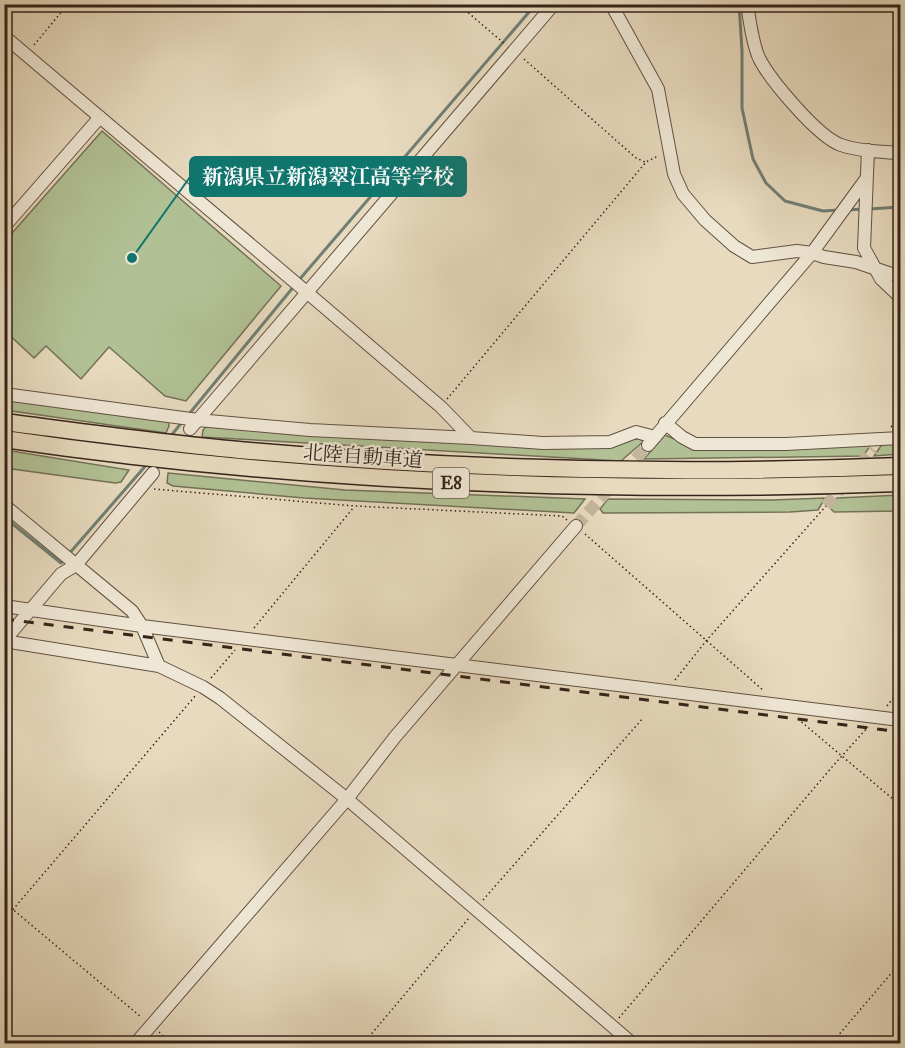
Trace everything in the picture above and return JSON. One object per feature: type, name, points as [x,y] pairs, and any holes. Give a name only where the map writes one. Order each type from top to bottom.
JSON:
[{"type":"highway","name":"北陸自動車道","points":[[4,422],[146,441],[428,464],[643,470],[900,466]]},
{"type":"highway","name":"北陸自動車道","points":[[4,439],[234,468],[423,482],[623,488],[731,488],[900,483]]},
{"type":"street","points":[[194,424],[554,4]]},
{"type":"street","points":[[611,4],[658,89],[674,174],[683,194],[705,220],[734,246],[752,257],[797,251],[812,253],[856,262],[900,277]]},
{"type":"street","points":[[747,4],[753,39],[760,59],[776,84],[807,119],[840,144],[900,153]]},
{"type":"street","points":[[4,36],[441,407],[471,438]]},
{"type":"street","points":[[4,227],[100,117]]},
{"type":"street","points":[[868,150],[864,248],[881,279],[900,297]]},
{"type":"street","points":[[4,393],[194,424],[581,444],[610,442],[636,432],[652,441],[812,253],[866,180]]},
{"type":"street","points":[[665,423],[695,444],[786,444],[900,438]]},
{"type":"street","points":[[149,478],[76,565],[61,574],[4,641],[159,666],[203,687],[347,799],[633,1044]]},
{"type":"street","points":[[4,505],[132,611],[142,626],[159,666]]},
{"type":"street","points":[[135,1044],[347,799],[394,737],[458,666],[576,526]]},
{"type":"street","points":[[4,606],[142,626],[900,720]]},
{"type":"path","points":[[26,54],[68,4]]},
{"type":"path","points":[[458,4],[636,158],[646,162]]},
{"type":"path","points":[[441,407],[646,162],[669,150]]},
{"type":"path","points":[[149,478],[153,489],[355,506],[562,516],[764,691]]},
{"type":"path","points":[[4,920],[355,506]]},
{"type":"path","points":[[665,692],[706,641],[826,506]]},
{"type":"path","points":[[363,1044],[476,909],[643,718]]},
{"type":"path","points":[[798,719],[900,805]]},
{"type":"path","points":[[613,1026],[842,755]]},
{"type":"path","points":[[4,902],[172,1044]]},
{"type":"path","points":[[831,1044],[900,963]]},
{"type":"green space","points":[[102,131],[281,286],[186,401],[165,396],[109,347],[81,379],[46,346],[34,358],[5,331],[5,241]]},
{"type":"green space","points":[[5,398],[168,420],[169,426],[166,433],[5,410]]},
{"type":"green space","points":[[209,424],[467,442],[631,439],[644,441],[621,461],[202,437],[203,430]]},
{"type":"green space","points":[[665,435],[679,441],[873,442],[863,456],[644,459]]},
{"type":"green space","points":[[883,443],[900,443],[900,454],[874,456]]},
{"type":"green space","points":[[5,450],[129,470],[121,482],[115,483],[5,468]]},
{"type":"green space","points":[[168,473],[345,490],[585,499],[574,513],[304,498],[173,486],[167,483]]},
{"type":"green space","points":[[900,495],[900,511],[834,512],[829,507],[837,498]]},
{"type":"green space","points":[[825,498],[818,510],[790,512],[603,513],[600,509],[608,499]]},
{"type":"waterway","points":[[299,280],[536,4]]},
{"type":"waterway","points":[[739,4],[742,108],[753,159],[766,183],[785,201],[823,211],[839,210]]},
{"type":"waterway","points":[[869,209],[900,207]]},
{"type":"waterway","points":[[848,210],[863,209]]},
{"type":"waterway","points":[[189,414],[295,285]]},
{"type":"waterway","points":[[170,437],[183,421]]},
{"type":"waterway","points":[[68,555],[148,463]]},
{"type":"waterway","points":[[4,517],[61,563],[63,560]]},
{"type":"tunnel","points":[[576,526],[648,445]]},
{"type":"tunnel","points":[[826,506],[873,449]]},
{"type":"railway","points":[[4,619],[900,732]]},
{"type":"place","name":"新潟県立新潟翠江高等学校","points":[[132,258]]}]
